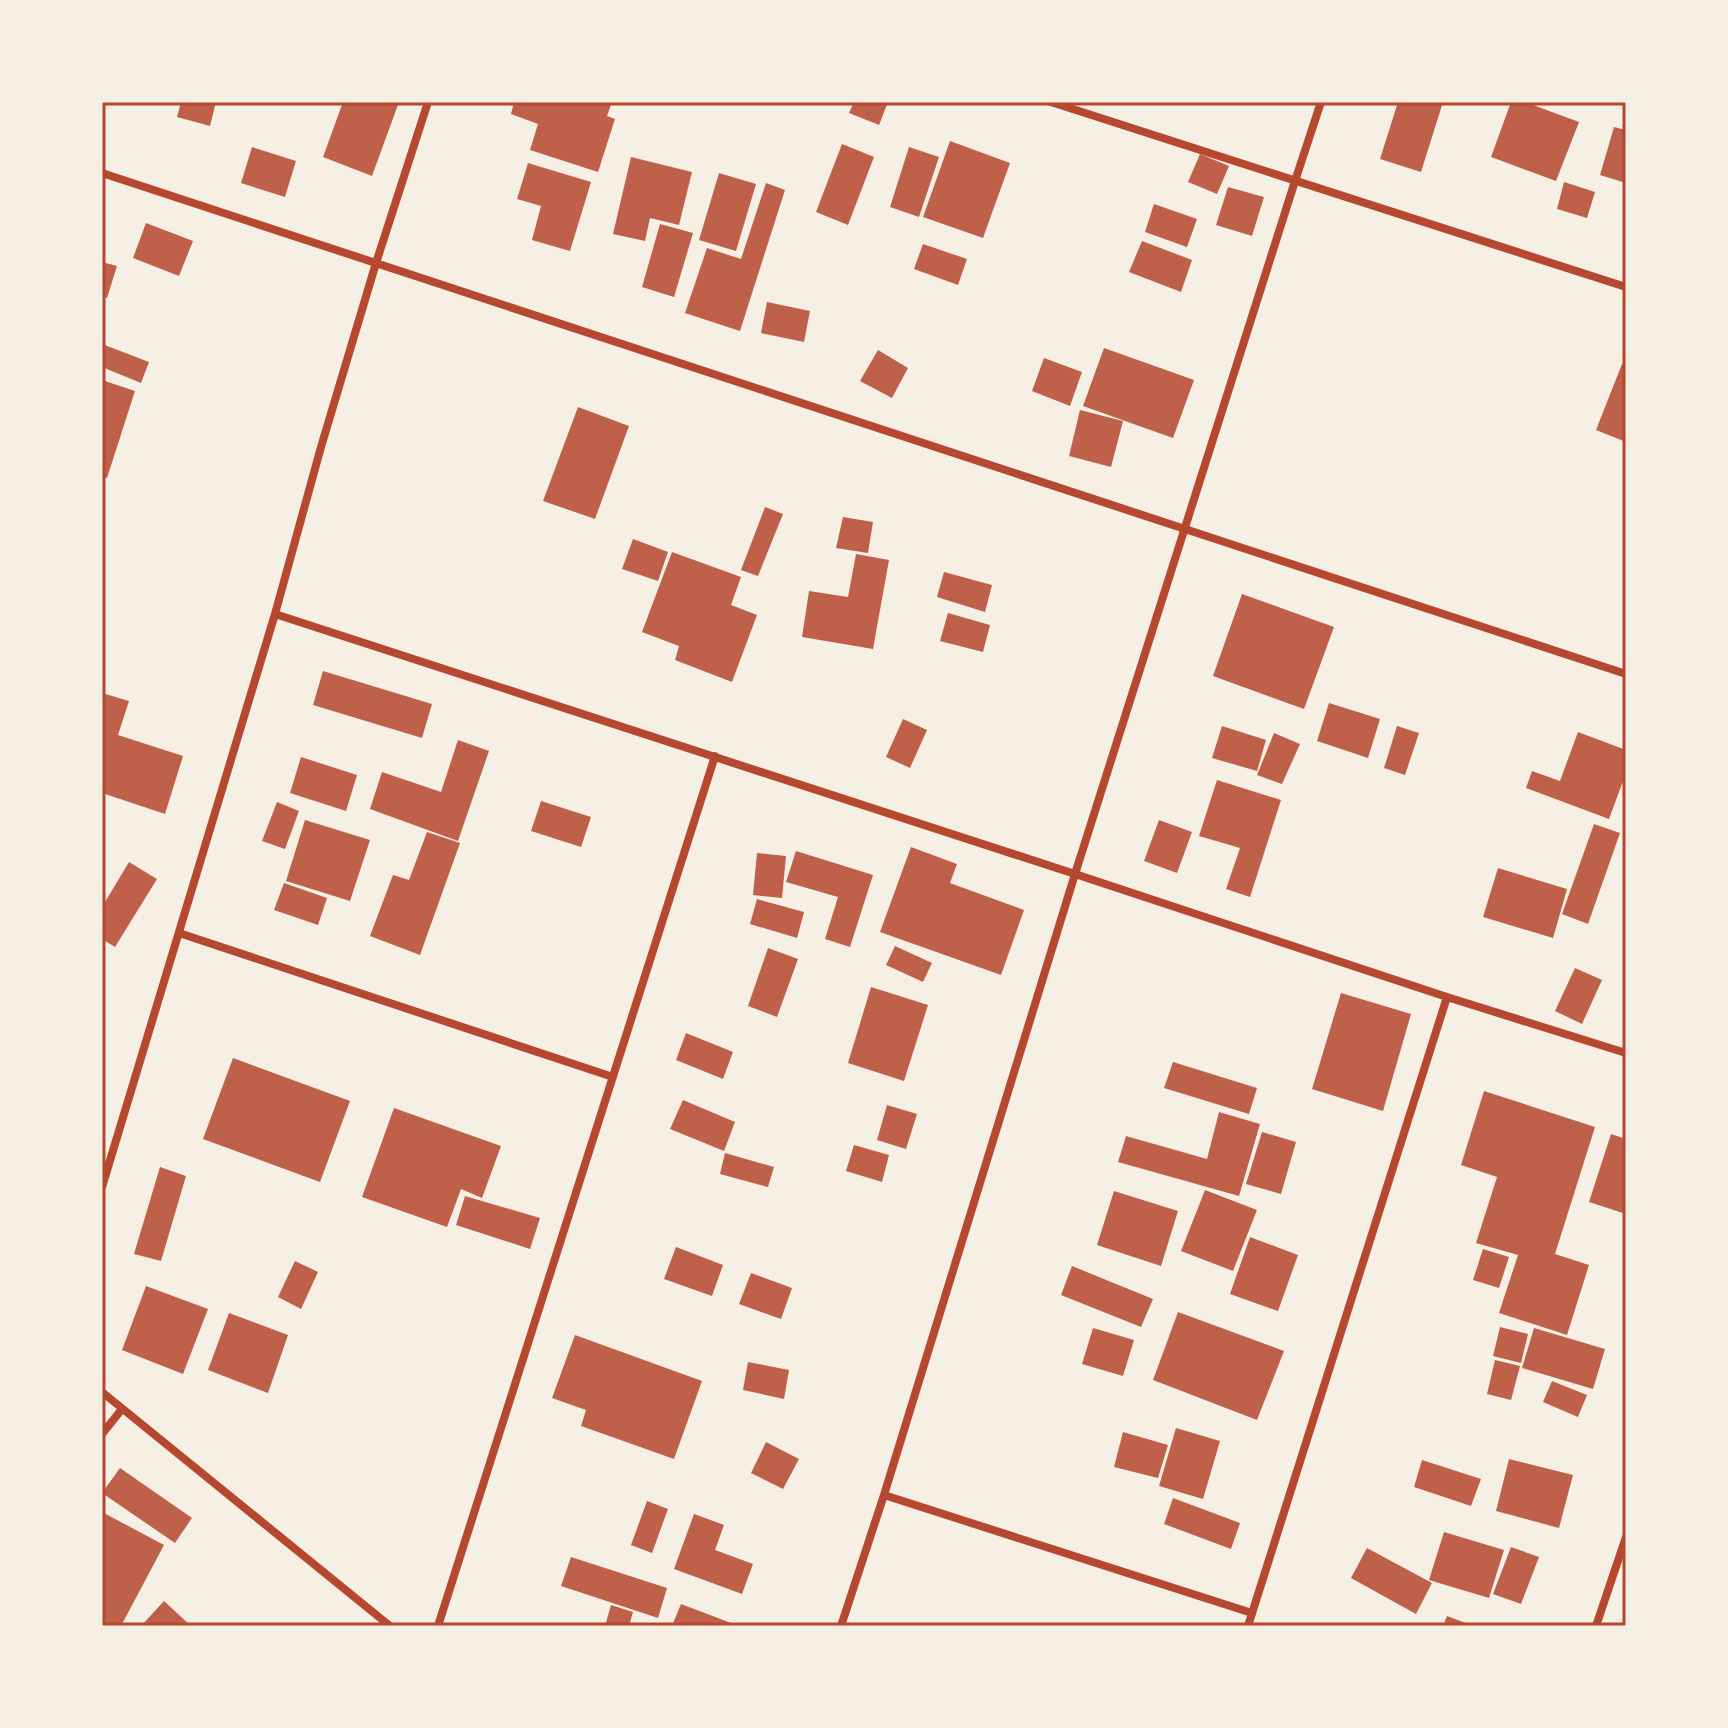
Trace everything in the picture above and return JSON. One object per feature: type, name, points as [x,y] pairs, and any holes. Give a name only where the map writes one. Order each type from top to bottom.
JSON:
[{"type":"street","points":[[102,1187],[275,614],[376,263],[428,102]]},
{"type":"street","points":[[1051,102],[1626,287]]},
{"type":"street","points":[[841,1626],[1075,874],[1321,102]]},
{"type":"street","points":[[102,173],[1626,674]]},
{"type":"street","points":[[275,614],[1626,1053]]},
{"type":"street","points":[[438,1626],[715,756]]},
{"type":"street","points":[[179,933],[613,1077]]},
{"type":"street","points":[[1248,1626],[1447,997]]},
{"type":"street","points":[[102,1392],[390,1626]]},
{"type":"street","points":[[102,1434],[122,1409]]},
{"type":"street","points":[[884,1495],[1252,1613]]},
{"type":"street","points":[[1607,1626],[1596,1624],[1626,1537]]},
{"type":"building","points":[[181,102],[216,102],[210,126],[177,117]]},
{"type":"building","points":[[343,102],[399,102],[372,176],[323,157]]},
{"type":"building","points":[[514,102],[565,105],[566,102],[612,102],[607,116],[615,119],[598,172],[530,150],[538,124],[511,114]]},
{"type":"building","points":[[854,102],[888,102],[879,125],[849,113]]},
{"type":"building","points":[[1398,102],[1443,102],[1421,172],[1380,159]]},
{"type":"building","points":[[1511,102],[1525,102],[1579,122],[1556,181],[1491,157]]},
{"type":"building","points":[[1614,127],[1626,130],[1626,183],[1600,175]]},
{"type":"building","points":[[950,141],[1010,163],[983,238],[923,217]]},
{"type":"building","points":[[842,144],[874,157],[848,225],[816,212]]},
{"type":"building","points":[[252,147],[296,161],[285,197],[241,183]]},
{"type":"building","points":[[909,147],[939,157],[919,217],[890,207]]},
{"type":"building","points":[[1200,154],[1229,166],[1217,194],[1188,182]]},
{"type":"building","points":[[631,157],[692,172],[679,225],[650,218],[645,241],[613,234]]},
{"type":"building","points":[[528,163],[591,182],[570,251],[532,240],[541,206],[517,199]]},
{"type":"building","points":[[719,173],[756,184],[736,251],[699,240]]},
{"type":"building","points":[[1564,182],[1595,192],[1587,218],[1557,209]]},
{"type":"building","points":[[766,183],[785,190],[740,331],[685,313],[707,248],[741,259]]},
{"type":"building","points":[[1228,187],[1264,197],[1252,236],[1216,225]]},
{"type":"building","points":[[1154,204],[1197,219],[1187,247],[1145,232]]},
{"type":"building","points":[[146,223],[193,241],[179,276],[133,258]]},
{"type":"building","points":[[660,224],[693,233],[674,297],[642,287]]},
{"type":"building","points":[[1142,241],[1192,260],[1181,292],[1129,272]]},
{"type":"building","points":[[923,244],[967,259],[958,285],[914,269]]},
{"type":"building","points":[[102,262],[117,266],[107,298],[102,297]]},
{"type":"building","points":[[767,302],[810,311],[804,342],[761,333]]},
{"type":"building","points":[[102,344],[149,362],[141,383],[102,367]]},
{"type":"building","points":[[1104,348],[1194,380],[1173,438],[1083,406]]},
{"type":"building","points":[[878,350],[908,368],[892,398],[860,381]]},
{"type":"building","points":[[1044,358],[1082,372],[1070,406],[1032,391]]},
{"type":"building","points":[[1622,364],[1626,365],[1626,442],[1596,430]]},
{"type":"building","points":[[102,380],[135,391],[107,478],[102,477]]},
{"type":"building","points":[[578,407],[629,426],[595,519],[543,501]]},
{"type":"building","points":[[1080,410],[1123,421],[1111,467],[1069,456]]},
{"type":"building","points":[[765,507],[783,514],[758,576],[741,570]]},
{"type":"building","points":[[843,517],[873,522],[868,553],[836,548]]},
{"type":"building","points":[[633,539],[668,552],[658,581],[622,569]]},
{"type":"building","points":[[672,552],[741,577],[731,605],[757,615],[732,682],[675,660],[679,646],[642,632]]},
{"type":"building","points":[[856,554],[889,560],[873,649],[802,637],[809,591],[848,597]]},
{"type":"building","points":[[944,572],[992,585],[985,612],[937,597]]},
{"type":"building","points":[[1242,594],[1334,627],[1304,709],[1213,676]]},
{"type":"building","points":[[948,613],[990,625],[983,652],[940,641]]},
{"type":"building","points":[[323,671],[432,704],[422,738],[313,705]]},
{"type":"building","points":[[102,693],[129,701],[118,735],[183,756],[165,814],[102,793]]},
{"type":"building","points":[[1329,703],[1380,719],[1368,758],[1317,741]]},
{"type":"building","points":[[903,719],[927,730],[910,768],[886,757]]},
{"type":"building","points":[[1222,726],[1266,740],[1257,771],[1212,758]]},
{"type":"building","points":[[1397,726],[1419,733],[1405,775],[1384,768]]},
{"type":"building","points":[[1578,732],[1626,750],[1626,773],[1609,819],[1526,788],[1532,771],[1560,781]]},
{"type":"building","points":[[1274,733],[1300,744],[1282,784],[1257,775]]},
{"type":"building","points":[[458,740],[489,751],[458,841],[370,809],[382,772],[441,792]]},
{"type":"building","points":[[301,757],[357,775],[346,811],[290,793]]},
{"type":"building","points":[[1217,780],[1281,800],[1250,897],[1226,889],[1240,848],[1199,836]]},
{"type":"building","points":[[541,801],[591,817],[581,847],[531,831]]},
{"type":"building","points":[[277,802],[299,811],[285,849],[262,841]]},
{"type":"building","points":[[305,820],[370,840],[350,901],[286,881]]},
{"type":"building","points":[[1159,820],[1192,832],[1177,873],[1144,861]]},
{"type":"building","points":[[1594,824],[1620,833],[1588,924],[1562,914]]},
{"type":"building","points":[[427,832],[460,843],[420,955],[370,936],[393,875],[409,880]]},
{"type":"building","points":[[911,847],[957,864],[950,883],[1024,910],[1001,975],[880,932]]},
{"type":"building","points":[[796,851],[873,875],[850,947],[825,939],[838,897],[786,882]]},
{"type":"building","points":[[757,853],[786,856],[782,898],[753,895]]},
{"type":"building","points":[[129,862],[157,879],[115,947],[102,939],[102,907]]},
{"type":"building","points":[[1498,868],[1567,889],[1553,938],[1483,917]]},
{"type":"building","points":[[284,883],[327,898],[318,925],[274,910]]},
{"type":"building","points":[[757,899],[804,912],[797,938],[750,924]]},
{"type":"building","points":[[895,946],[932,963],[923,982],[886,965]]},
{"type":"building","points":[[768,948],[798,959],[777,1017],[748,1006]]},
{"type":"building","points":[[1575,968],[1602,980],[1582,1024],[1555,1011]]},
{"type":"building","points":[[871,987],[928,1005],[904,1081],[848,1063]]},
{"type":"building","points":[[1341,993],[1411,1014],[1383,1111],[1312,1089]]},
{"type":"building","points":[[686,1033],[733,1052],[723,1079],[676,1060]]},
{"type":"building","points":[[233,1058],[350,1101],[320,1182],[203,1139]]},
{"type":"building","points":[[1173,1062],[1257,1088],[1249,1114],[1164,1088]]},
{"type":"building","points":[[1484,1091],[1595,1127],[1555,1254],[1589,1265],[1567,1335],[1499,1313],[1518,1255],[1476,1243],[1497,1177],[1461,1165]]},
{"type":"building","points":[[683,1100],[735,1122],[724,1151],[670,1129]]},
{"type":"building","points":[[887,1105],[917,1114],[906,1149],[877,1140]]},
{"type":"building","points":[[394,1108],[501,1146],[482,1198],[461,1189],[447,1227],[362,1197]]},
{"type":"building","points":[[1219,1112],[1260,1124],[1239,1196],[1118,1162],[1126,1136],[1207,1159]]},
{"type":"building","points":[[1262,1132],[1296,1142],[1281,1194],[1246,1184]]},
{"type":"building","points":[[1611,1134],[1626,1139],[1626,1214],[1589,1202]]},
{"type":"building","points":[[854,1145],[889,1155],[882,1182],[846,1171]]},
{"type":"building","points":[[725,1153],[774,1167],[768,1187],[720,1174]]},
{"type":"building","points":[[160,1167],[186,1176],[161,1261],[134,1254]]},
{"type":"building","points":[[1205,1190],[1257,1210],[1233,1271],[1181,1251]]},
{"type":"building","points":[[1114,1191],[1178,1211],[1161,1266],[1097,1245]]},
{"type":"building","points":[[465,1196],[540,1218],[530,1249],[456,1225]]},
{"type":"building","points":[[1250,1237],[1298,1255],[1278,1311],[1230,1294]]},
{"type":"building","points":[[676,1247],[723,1265],[712,1296],[664,1279]]},
{"type":"building","points":[[1483,1249],[1509,1257],[1499,1288],[1473,1280]]},
{"type":"building","points":[[295,1261],[318,1272],[301,1309],[278,1297]]},
{"type":"building","points":[[1072,1266],[1153,1299],[1141,1327],[1061,1295]]},
{"type":"building","points":[[751,1273],[792,1288],[781,1319],[739,1304]]},
{"type":"building","points":[[146,1286],[208,1309],[183,1374],[122,1350]]},
{"type":"building","points":[[1178,1312],[1284,1351],[1257,1420],[1153,1380]]},
{"type":"building","points":[[229,1313],[288,1335],[268,1393],[208,1370]]},
{"type":"building","points":[[1500,1327],[1528,1334],[1521,1363],[1493,1356]]},
{"type":"building","points":[[1093,1328],[1134,1340],[1123,1376],[1082,1364]]},
{"type":"building","points":[[1534,1328],[1605,1349],[1593,1389],[1522,1368]]},
{"type":"building","points":[[575,1335],[702,1381],[674,1459],[581,1426],[586,1410],[552,1398]]},
{"type":"building","points":[[1495,1360],[1520,1366],[1511,1400],[1487,1394]]},
{"type":"building","points":[[748,1362],[789,1370],[784,1399],[743,1390]]},
{"type":"building","points":[[1552,1381],[1587,1395],[1578,1417],[1543,1402]]},
{"type":"building","points":[[1176,1428],[1220,1441],[1203,1499],[1159,1486]]},
{"type":"building","points":[[1123,1432],[1168,1445],[1158,1478],[1114,1467]]},
{"type":"building","points":[[766,1442],[799,1459],[783,1489],[751,1473]]},
{"type":"building","points":[[1509,1459],[1573,1475],[1559,1528],[1496,1511]]},
{"type":"building","points":[[1422,1460],[1481,1479],[1471,1506],[1414,1487]]},
{"type":"building","points":[[120,1468],[192,1518],[175,1543],[102,1493]]},
{"type":"building","points":[[1173,1498],[1240,1523],[1231,1549],[1164,1524]]},
{"type":"building","points":[[647,1501],[668,1509],[652,1553],[631,1545]]},
{"type":"building","points":[[102,1512],[164,1545],[121,1626],[102,1626]]},
{"type":"building","points":[[694,1514],[724,1525],[715,1550],[753,1564],[742,1594],[674,1569]]},
{"type":"building","points":[[1444,1532],[1504,1550],[1489,1598],[1429,1580]]},
{"type":"building","points":[[1511,1547],[1539,1557],[1521,1604],[1493,1594]]},
{"type":"building","points":[[1367,1548],[1432,1583],[1416,1614],[1351,1578]]},
{"type":"building","points":[[571,1557],[667,1588],[658,1618],[561,1586]]},
{"type":"building","points":[[164,1601],[191,1626],[141,1626]]},
{"type":"building","points":[[681,1604],[739,1626],[672,1626]]},
{"type":"building","points":[[611,1605],[633,1612],[629,1626],[605,1626]]},
{"type":"building","points":[[1447,1616],[1474,1626],[1443,1626]]}]
